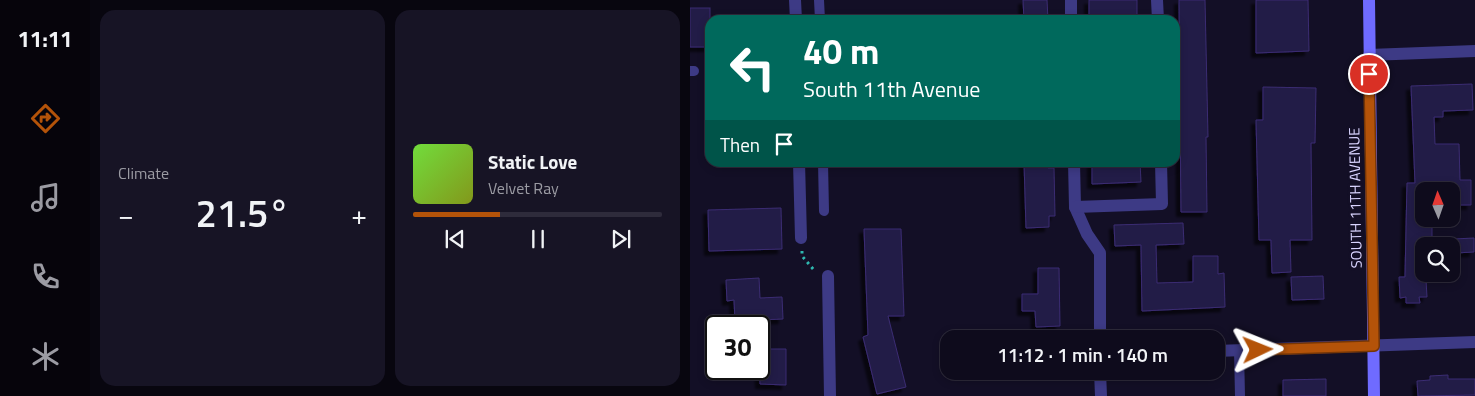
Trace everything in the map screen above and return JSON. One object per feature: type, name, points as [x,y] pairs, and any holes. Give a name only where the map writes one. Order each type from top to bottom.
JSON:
[{"type":"street","points":[[796,0],[796,15]]},
{"type":"street","points":[[1070,0],[1071,15]]},
{"type":"street","points":[[1158,0],[1158,15]]},
{"type":"street","name":"SOUTH 11TH AVENUE","points":[[1369,0],[1374,396]]},
{"type":"street","points":[[1369,55],[1475,51]]},
{"type":"street","points":[[799,167],[801,238]]},
{"type":"street","points":[[1074,167],[1076,207],[1087,234],[1100,253],[1100,330]]},
{"type":"street","points":[[1076,207],[1162,204],[1161,167]]},
{"type":"street","points":[[828,276],[830,396]]},
{"type":"street","points":[[1225,351],[1475,342]]},
{"type":"street","points":[[1100,380],[1101,396]]},
{"type":"lane","points":[[819,0],[820,15]]},
{"type":"lane","points":[[823,167],[824,211]]},
{"type":"lane","points":[[1239,350],[1240,396]]},
{"type":"path","points":[[801,238],[802,256],[815,271],[828,276]]},
{"type":"building","points":[[1023,0],[1047,0],[1048,15],[1024,15]]},
{"type":"building","points":[[1089,0],[1137,0],[1137,15],[1089,15]]},
{"type":"building","points":[[1179,0],[1205,0],[1208,137],[1206,137],[1207,212],[1181,212]]},
{"type":"building","points":[[1256,0],[1308,0],[1309,51],[1256,53]]},
{"type":"building","points":[[690,8],[710,8],[710,15],[705,15],[705,47],[690,47]]},
{"type":"building","points":[[1472,84],[1473,110],[1443,111],[1443,117],[1434,117],[1435,144],[1459,144],[1460,180],[1471,180],[1471,205],[1460,205],[1460,182],[1415,183],[1411,86]]},
{"type":"building","points":[[1263,87],[1316,88],[1315,143],[1311,143],[1312,240],[1290,240],[1291,272],[1272,273],[1271,240],[1259,240],[1256,120],[1263,120]]},
{"type":"building","points":[[1024,167],[1054,168],[1055,216],[1049,216],[1049,227],[1026,228]]},
{"type":"building","points":[[1092,167],[1140,167],[1141,182],[1092,184]]},
{"type":"building","points":[[1407,183],[1415,183],[1415,228],[1432,228],[1432,237],[1415,237],[1415,282],[1426,282],[1427,297],[1419,297],[1420,303],[1406,303],[1406,297],[1400,298],[1399,277],[1405,277]]},
{"type":"building","points":[[781,208],[782,249],[709,251],[708,210]]},
{"type":"building","points":[[1183,223],[1184,244],[1156,245],[1157,283],[1193,282],[1193,256],[1218,256],[1218,274],[1224,273],[1225,307],[1142,311],[1141,245],[1115,246],[1114,225]]},
{"type":"building","points":[[864,229],[901,229],[904,316],[888,316],[906,387],[877,394],[863,337],[868,335]]},
{"type":"building","points":[[1474,238],[1474,252],[1460,253],[1460,239]]},
{"type":"building","points":[[1038,268],[1059,268],[1060,326],[1036,327],[1035,311],[1022,311],[1022,294],[1038,294]]},
{"type":"building","points":[[1323,276],[1324,299],[1292,300],[1291,277]]},
{"type":"building","points":[[759,278],[760,298],[782,297],[783,319],[770,320],[770,315],[735,315],[734,300],[727,301],[726,280]]},
{"type":"building","points":[[770,349],[786,349],[786,385],[760,384],[760,380],[770,380]]},
{"type":"building","points":[[1448,375],[1448,379],[1475,379],[1475,395],[1418,396],[1417,381],[1430,380],[1430,376]]},
{"type":"building","points":[[1326,379],[1326,396],[1283,396],[1283,380]]},
{"type":"route","points":[[1258,350],[1374,346],[1369,74]]}]
